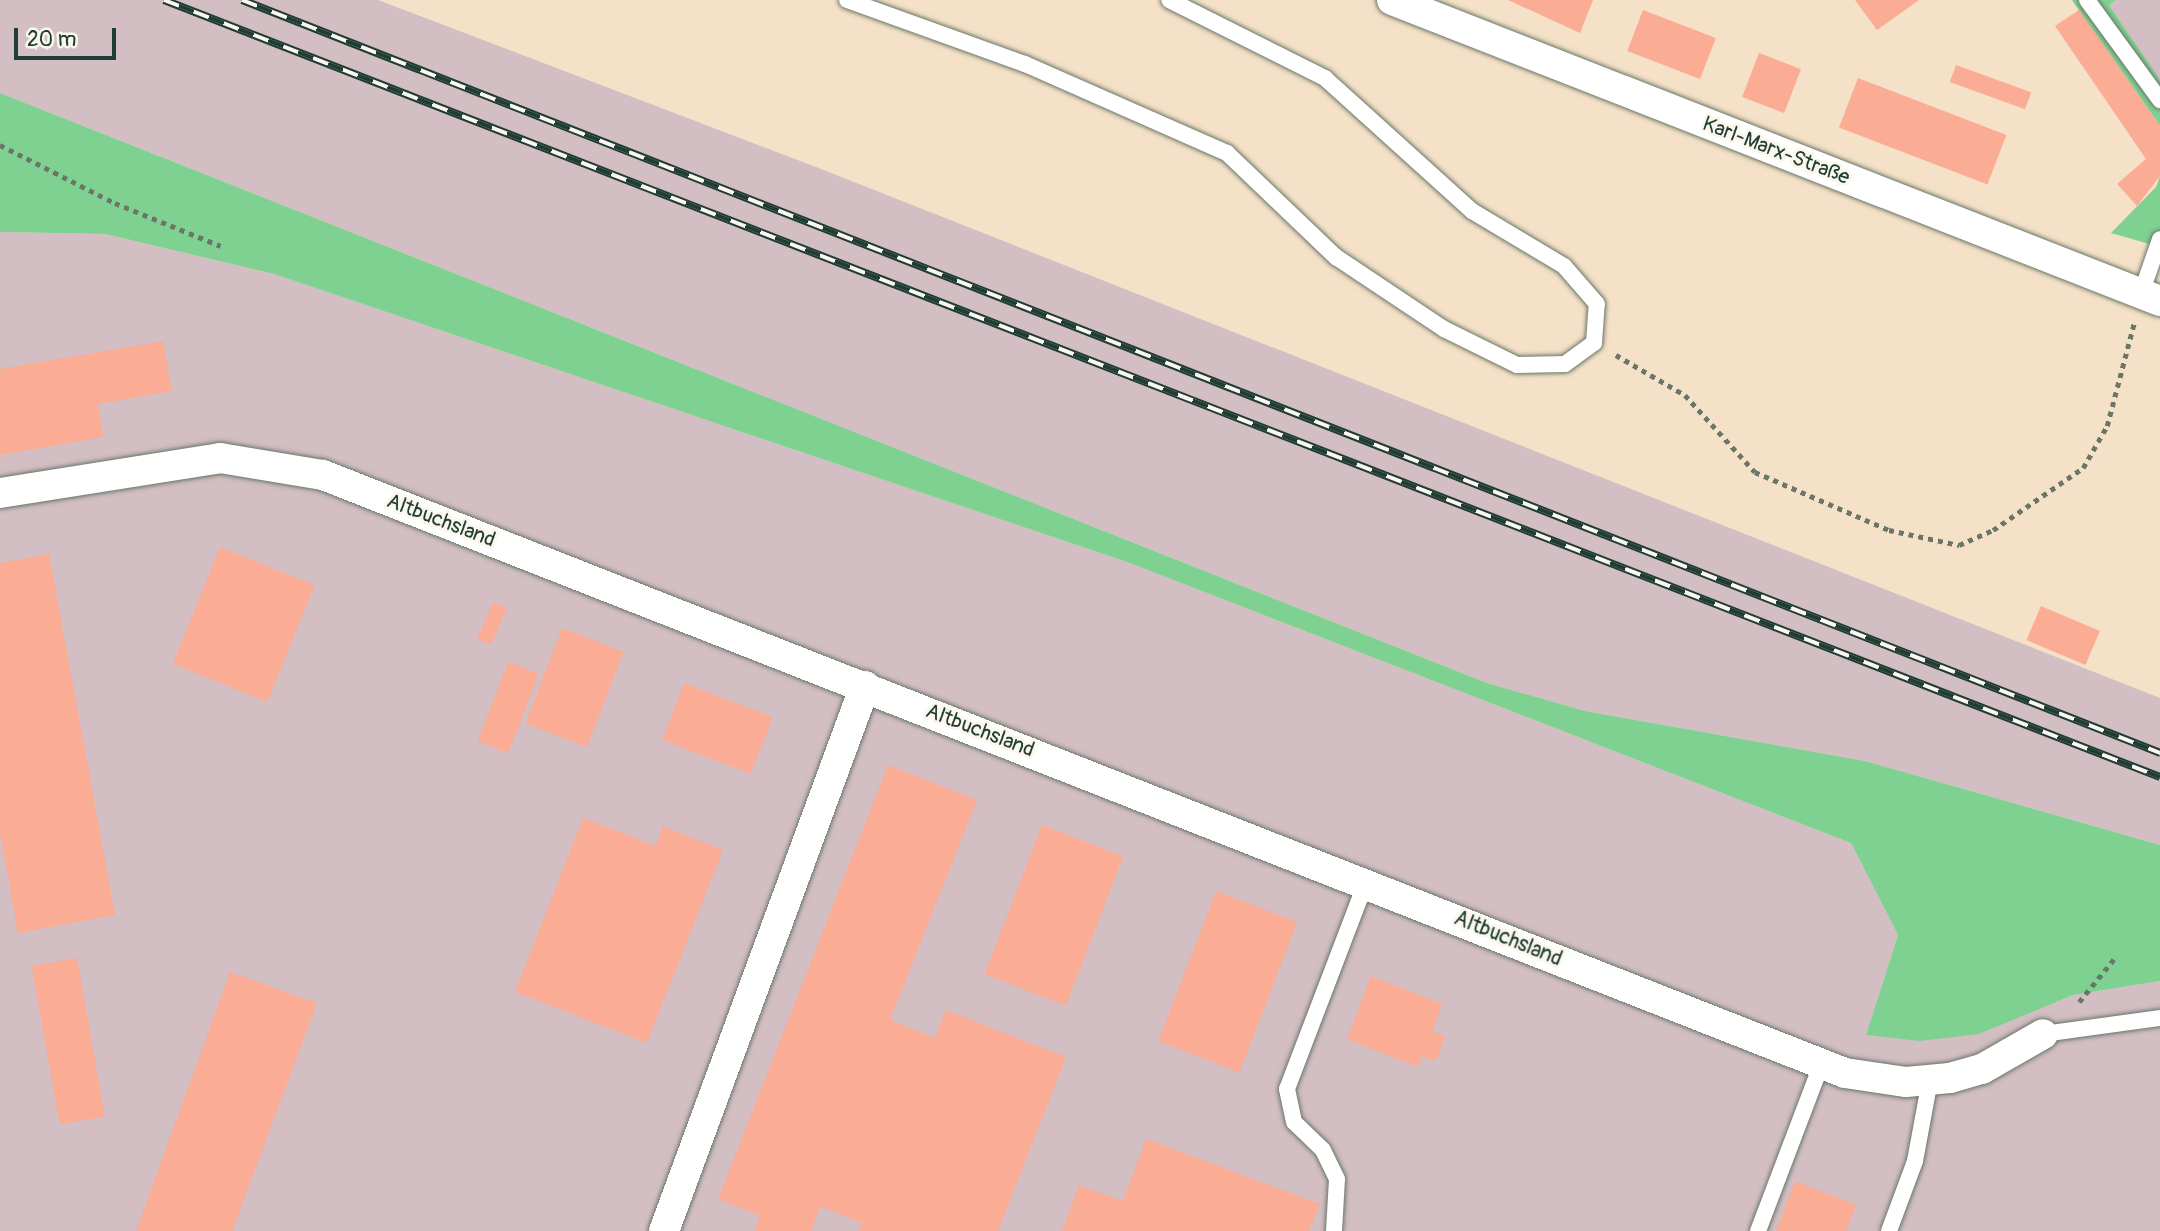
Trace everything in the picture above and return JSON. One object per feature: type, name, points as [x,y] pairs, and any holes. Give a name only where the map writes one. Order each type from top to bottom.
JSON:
[{"type":"street","name":"Karl-Marx-Straße","points":[[1392,0],[2150,297]]},
{"type":"street","name":"Altbuchsland","points":[[0,494],[220,458],[285,465],[865,686],[1366,882],[1821,1065],[1875,1079],[1930,1080],[1982,1069],[2043,1034]]},
{"type":"street","points":[[664,1231],[865,686]]},
{"type":"lane","points":[[847,0],[1025,64],[1227,153],[1336,257],[1444,329],[1517,365],[1565,364],[1594,343],[1597,304],[1564,266],[1472,211],[1325,78],[1170,0]]},
{"type":"lane","points":[[2087,0],[2160,100]]},
{"type":"lane","points":[[2150,297],[2160,239]]},
{"type":"lane","points":[[1334,1231],[1337,1179],[1323,1150],[1294,1122],[1287,1088],[1366,882]]},
{"type":"lane","name":"Altbuchsland","points":[[2043,1034],[2160,1018]]},
{"type":"lane","points":[[1758,1231],[1821,1065]]},
{"type":"lane","points":[[1889,1231],[1914,1161],[1930,1080]]},
{"type":"path","points":[[0,145],[115,203],[222,246]]},
{"type":"path","points":[[1594,343],[1685,395],[1755,472],[1888,530],[1959,545],[1993,530],[2062,484],[2100,447],[2150,297]]},
{"type":"path","points":[[2043,1034],[2078,1004],[2113,959]]},
{"type":"shaded area","points":[[0,0],[378,0],[816,167],[2160,698],[2160,845],[1865,761],[1585,711],[1487,683],[0,93]]},
{"type":"shaded area","points":[[2116,0],[2160,0],[2160,80],[2109,5]]},
{"type":"shaded area","points":[[0,232],[105,234],[274,274],[1127,562],[1851,843],[1898,935],[1866,1035],[2030,1012],[2073,995],[2160,981],[2160,1231],[0,1231]]},
{"type":"green space","points":[[2072,0],[2116,0],[2109,5],[2160,80],[2160,126]]},
{"type":"green space","points":[[0,93],[1487,683],[1585,711],[1865,761],[2160,845],[2160,981],[2073,995],[1979,1034],[1919,1041],[1866,1035],[1898,935],[1851,843],[1127,562],[274,274],[105,234],[0,232]]},
{"type":"green space","points":[[2160,176],[2160,247],[2111,233],[2156,187]]},
{"type":"building","points":[[1508,0],[1593,0],[1580,33]]},
{"type":"building","points":[[1855,0],[1919,0],[1877,30]]},
{"type":"building","points":[[1643,10],[1716,38],[1700,79],[1627,51]]},
{"type":"building","points":[[2079,10],[2160,126],[2160,176],[2137,206],[2117,184],[2146,159],[2055,26]]},
{"type":"building","points":[[1759,53],[1801,69],[1784,113],[1742,97]]},
{"type":"building","points":[[1956,65],[2031,92],[2025,109],[1950,82]]},
{"type":"building","points":[[1858,78],[2006,135],[1987,184],[1839,127]]},
{"type":"building","points":[[163,341],[172,391],[98,404],[103,437],[0,455],[0,369]]},
{"type":"building","points":[[220,547],[315,585],[267,702],[173,664]]},
{"type":"building","points":[[49,554],[115,915],[18,933],[0,833],[0,563]]},
{"type":"building","points":[[493,602],[507,608],[491,645],[477,639]]},
{"type":"building","points":[[2041,606],[2100,631],[2085,665],[2027,640]]},
{"type":"building","points":[[562,628],[624,652],[587,747],[525,723]]},
{"type":"building","points":[[508,662],[539,674],[508,753],[478,741]]},
{"type":"building","points":[[684,683],[773,717],[751,774],[662,740]]},
{"type":"building","points":[[888,765],[977,800],[890,1020],[935,1038],[946,1010],[1066,1057],[998,1231],[859,1231],[862,1223],[820,1206],[811,1231],[755,1231],[760,1216],[718,1199]]},
{"type":"building","points":[[583,818],[656,846],[663,826],[723,850],[647,1043],[515,992]]},
{"type":"building","points":[[1042,825],[1123,856],[1066,1006],[985,974]]},
{"type":"building","points":[[1216,891],[1297,922],[1240,1072],[1158,1041]]},
{"type":"building","points":[[77,958],[105,1117],[60,1125],[32,966]]},
{"type":"building","points":[[230,972],[317,1003],[232,1231],[136,1231]]},
{"type":"building","points":[[1371,976],[1442,1004],[1432,1031],[1445,1036],[1436,1061],[1422,1056],[1418,1067],[1347,1039]]},
{"type":"building","points":[[1146,1139],[1320,1204],[1309,1231],[1062,1231],[1079,1185],[1123,1201]]},
{"type":"building","points":[[1795,1181],[1856,1205],[1846,1231],[1776,1231]]},
{"type":"railway","points":[[164,0],[2160,777]]},
{"type":"railway","points":[[242,0],[2160,753]]}]
